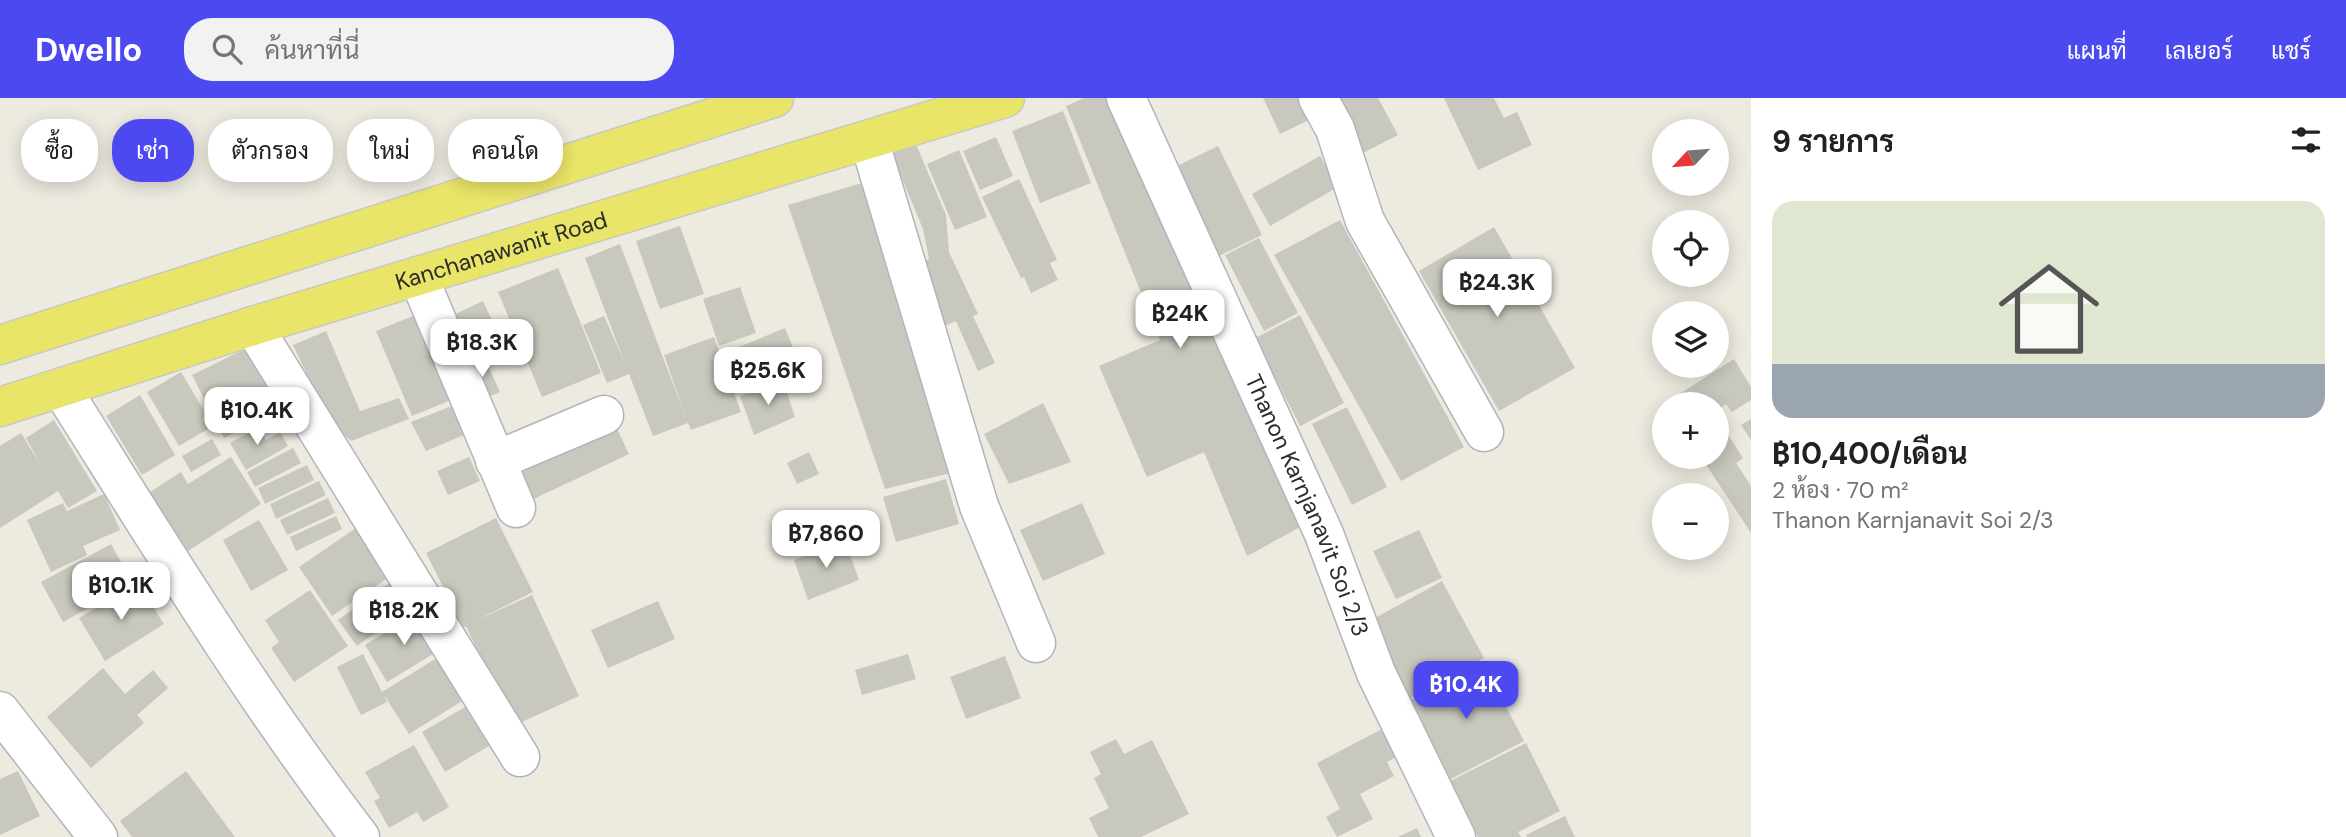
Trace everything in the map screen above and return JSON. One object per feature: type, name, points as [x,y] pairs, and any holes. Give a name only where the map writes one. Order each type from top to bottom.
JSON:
[{"type":"main road","points":[[0,345],[774,98]]},
{"type":"main road","name":"Kanchanawanit Road","points":[[0,407],[253,326],[1004,98]]},
{"type":"street","name":"Thanon Karnjanavit Soi 2/3","points":[[1126,98],[1324,534],[1376,673],[1456,837]]},
{"type":"street","points":[[1318,98],[1335,129],[1365,222],[1484,432]]},
{"type":"street","points":[[869,140],[979,506],[1036,643]]},
{"type":"street","points":[[418,276],[516,508]]},
{"type":"street","points":[[253,326],[520,757]]},
{"type":"street","points":[[61,388],[215,631],[360,837]]},
{"type":"street","points":[[495,461],[604,415]]},
{"type":"street","points":[[0,711],[98,837]]},
{"type":"building","points":[[1084,98],[1113,98],[1306,524],[1247,556],[1204,452],[1147,477],[1099,366],[1160,340],[1066,106]]},
{"type":"building","points":[[1263,98],[1305,98],[1315,117],[1280,134]]},
{"type":"building","points":[[1333,98],[1378,98],[1398,135],[1363,153]]},
{"type":"building","points":[[1444,98],[1494,98],[1504,118],[1517,112],[1532,145],[1478,170]]},
{"type":"building","points":[[1063,111],[1091,183],[1040,203],[1012,131]]},
{"type":"building","points":[[996,137],[1013,176],[980,190],[963,151]]},
{"type":"building","points":[[915,142],[946,215],[949,252],[978,314],[973,316],[995,363],[978,371],[956,321],[938,329],[920,264],[929,259],[923,229],[891,152]]},
{"type":"building","points":[[1218,146],[1262,235],[1217,257],[1173,168]]},
{"type":"building","points":[[959,150],[987,217],[955,230],[927,164]]},
{"type":"building","points":[[1320,156],[1338,187],[1270,226],[1252,194]]},
{"type":"building","points":[[1019,179],[1057,260],[1050,263],[1058,280],[1031,293],[982,197]]},
{"type":"building","points":[[872,180],[963,470],[885,489],[788,205]]},
{"type":"building","points":[[1340,220],[1464,447],[1401,481],[1274,255]]},
{"type":"building","points":[[680,226],[704,294],[660,309],[636,241]]},
{"type":"building","points":[[1494,227],[1575,368],[1499,411],[1419,271]]},
{"type":"building","points":[[1259,238],[1298,313],[1264,331],[1225,255]]},
{"type":"building","points":[[620,244],[686,418],[664,355],[714,337],[741,412],[691,430],[688,423],[653,436],[629,374],[607,383],[583,325],[604,316],[624,361],[585,258]]},
{"type":"building","points":[[558,268],[601,373],[542,397],[498,292]]},
{"type":"building","points":[[740,287],[756,333],[719,346],[703,299]]},
{"type":"building","points":[[483,301],[501,340],[463,358],[445,319]]},
{"type":"building","points":[[420,313],[456,398],[412,416],[376,331]]},
{"type":"building","points":[[1300,315],[1344,403],[1300,426],[1255,338]]},
{"type":"building","points":[[785,328],[800,365],[744,387],[729,351]]},
{"type":"building","points":[[326,331],[360,411],[399,398],[409,419],[351,441],[328,419],[293,345]]},
{"type":"building","points":[[253,345],[285,407],[224,438],[192,375]]},
{"type":"building","points":[[484,357],[500,392],[479,401],[463,367]]},
{"type":"building","points":[[1734,359],[1751,387],[1751,400],[1732,412],[1729,408],[1729,392],[1682,392],[1704,378],[1729,378],[1729,362]]},
{"type":"building","points":[[181,372],[213,426],[179,446],[147,392]]},
{"type":"building","points":[[783,381],[795,417],[754,435],[740,396]]},
{"type":"building","points":[[140,395],[175,455],[142,475],[106,416]]},
{"type":"building","points":[[1043,403],[1071,462],[1009,484],[984,434]]},
{"type":"building","points":[[452,406],[466,434],[426,451],[411,422]]},
{"type":"building","points":[[1347,407],[1387,487],[1352,505],[1312,424]]},
{"type":"building","points":[[612,418],[629,454],[523,504],[506,468]]},
{"type":"building","points":[[1751,419],[1751,440],[1741,425]]},
{"type":"building","points":[[54,420],[97,491],[68,508],[58,491],[0,528],[0,446],[21,433],[42,467],[26,438]]},
{"type":"building","points":[[259,427],[266,440],[280,432],[288,446],[246,470],[230,443]]},
{"type":"building","points":[[1729,436],[1743,458],[1736,463],[1751,486],[1751,533],[1729,500],[1729,483],[1718,483],[1709,469],[1729,469]]},
{"type":"building","points":[[212,439],[221,455],[191,472],[182,456]]},
{"type":"building","points":[[293,448],[301,463],[255,487],[247,472]]},
{"type":"building","points":[[809,452],[819,474],[797,484],[787,463]]},
{"type":"building","points":[[231,457],[261,504],[188,551],[150,492],[181,472],[188,484]]},
{"type":"building","points":[[469,457],[480,481],[448,495],[437,471]]},
{"type":"building","points":[[307,465],[314,480],[265,504],[258,488]]},
{"type":"building","points":[[946,479],[959,524],[896,542],[883,497]]},
{"type":"building","points":[[319,481],[326,495],[276,519],[270,504]]},
{"type":"building","points":[[104,494],[120,530],[83,546],[87,555],[51,572],[27,520],[63,503],[67,511]]},
{"type":"building","points":[[328,498],[335,513],[287,535],[280,520]]},
{"type":"building","points":[[1082,503],[1105,554],[1043,581],[1020,530]]},
{"type":"building","points":[[336,516],[342,529],[296,551],[290,537]]},
{"type":"building","points":[[496,518],[533,592],[475,621],[532,595],[579,696],[513,726],[466,626],[454,632],[445,612],[454,608],[426,553]]},
{"type":"building","points":[[259,520],[288,570],[251,591],[223,540]]},
{"type":"building","points":[[356,528],[389,577],[332,616],[299,567]]},
{"type":"building","points":[[1419,530],[1442,578],[1396,599],[1373,551]]},
{"type":"building","points":[[845,541],[859,580],[808,600],[794,560]]},
{"type":"building","points":[[111,544],[133,583],[63,622],[41,582]]},
{"type":"building","points":[[392,581],[411,607],[357,646],[338,620]]},
{"type":"building","points":[[1442,581],[1484,658],[1411,698],[1368,622]]},
{"type":"building","points":[[138,583],[164,624],[105,661],[79,618]]},
{"type":"building","points":[[310,590],[348,646],[294,682],[271,648],[279,642],[265,620]]},
{"type":"building","points":[[658,601],[675,639],[608,668],[591,630]]},
{"type":"building","points":[[420,611],[443,648],[387,682],[365,645]]},
{"type":"building","points":[[363,654],[382,692],[440,656],[467,698],[409,734],[384,695],[387,702],[361,715],[337,667]]},
{"type":"building","points":[[908,654],[916,679],[862,695],[855,670]]},
{"type":"building","points":[[1005,656],[1021,698],[966,719],[950,677]]},
{"type":"building","points":[[1483,662],[1524,741],[1449,780],[1408,701]]},
{"type":"building","points":[[103,668],[125,694],[153,670],[168,688],[137,715],[144,723],[91,768],[47,717]]},
{"type":"building","points":[[465,707],[489,746],[445,772],[422,732]]},
{"type":"building","points":[[1382,729],[1396,757],[1387,762],[1394,776],[1360,794],[1373,819],[1337,837],[1326,817],[1340,809],[1317,763]]},
{"type":"building","points":[[1116,739],[1124,754],[1152,740],[1189,814],[1141,837],[1098,837],[1089,818],[1109,808],[1094,778],[1101,774],[1090,752]]},
{"type":"building","points":[[1526,743],[1560,811],[1518,832],[1521,837],[1478,837],[1450,781]]},
{"type":"building","points":[[414,745],[449,807],[423,822],[417,812],[389,828],[374,801],[380,798],[365,772]]},
{"type":"building","points":[[18,771],[40,816],[0,835],[0,779]]},
{"type":"building","points":[[186,771],[235,837],[132,837],[120,821]]},
{"type":"building","points":[[1565,816],[1575,837],[1527,837],[1526,835]]},
{"type":"building","points":[[1417,828],[1421,837],[1398,837]]}]
